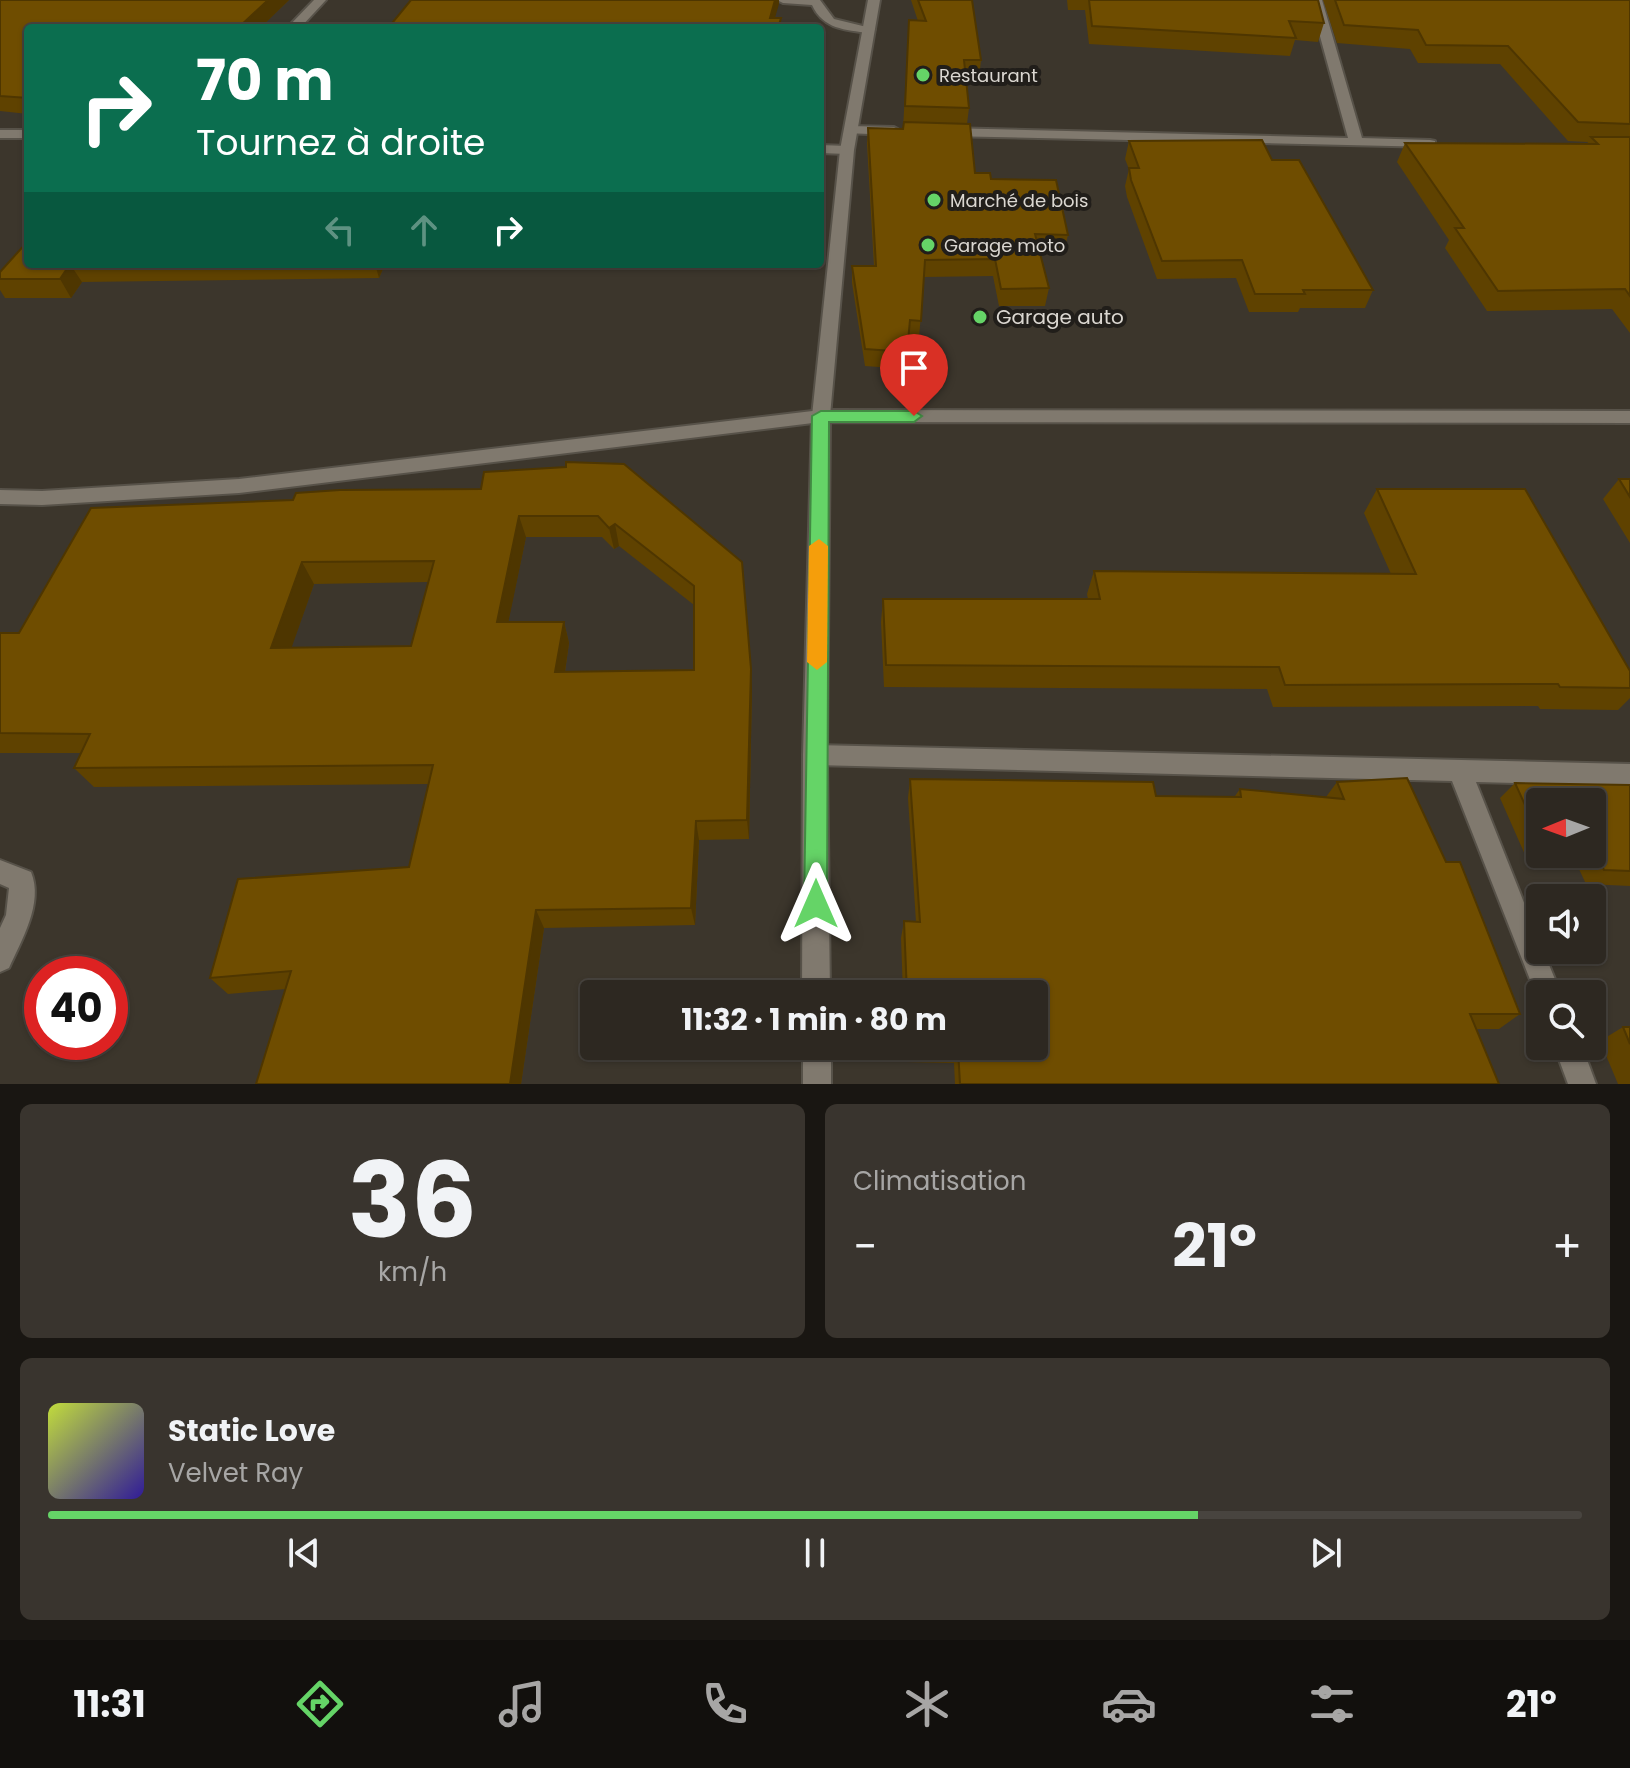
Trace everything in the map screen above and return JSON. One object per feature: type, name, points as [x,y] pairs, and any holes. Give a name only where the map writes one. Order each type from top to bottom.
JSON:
[{"type":"street","points":[[297,24],[320,0]]},
{"type":"street","points":[[783,0],[816,1],[822,18],[832,24],[869,29]]},
{"type":"street","points":[[816,980],[815,755],[821,416],[847,150],[874,0]]},
{"type":"street","points":[[1316,0],[1356,142]]},
{"type":"street","points":[[850,130],[913,131]]},
{"type":"street","points":[[929,132],[1447,145]]},
{"type":"street","points":[[0,134],[24,134]]},
{"type":"street","points":[[824,149],[847,150]]},
{"type":"street","points":[[0,497],[42,498],[239,486],[821,416],[1630,417]]},
{"type":"street","points":[[815,755],[1630,775]]},
{"type":"street","points":[[1459,769],[1542,980]]},
{"type":"street","points":[[0,872],[22,881],[19,915],[0,959]]},
{"type":"street","points":[[817,1060],[817,1084]]},
{"type":"street","points":[[1573,1060],[1582,1084]]},
{"type":"building","points":[[0,0],[268,0],[242,24],[24,24],[24,98],[0,96]]},
{"type":"building","points":[[411,0],[775,0],[770,18],[781,18],[779,24],[391,24]]},
{"type":"building","points":[[918,0],[972,0],[981,60],[964,60],[969,108],[905,106],[909,20],[926,21]]},
{"type":"building","points":[[1089,0],[1318,0],[1324,23],[1289,21],[1296,38],[1092,26]]},
{"type":"building","points":[[1335,0],[1630,0],[1630,124],[1578,122],[1508,46],[1426,45],[1418,30],[1344,25]]},
{"type":"building","points":[[904,122],[970,124],[975,173],[990,173],[991,179],[1056,180],[1068,235],[1035,234],[1049,288],[1001,289],[995,259],[925,260],[921,321],[910,320],[907,352],[865,349],[852,266],[876,266],[868,128],[903,129]]},
{"type":"building","points":[[1591,137],[1630,137],[1630,296],[1625,289],[1498,291],[1455,228],[1464,228],[1405,143],[1598,144]]},
{"type":"building","points":[[1262,140],[1272,160],[1299,160],[1373,290],[1255,294],[1242,260],[1162,261],[1131,180],[1129,168],[1139,168],[1129,141]]},
{"type":"building","points":[[24,245],[24,268],[67,268],[60,279],[0,279],[0,272]]},
{"type":"building","points":[[566,462],[624,464],[742,562],[751,669],[747,820],[696,821],[691,908],[536,910],[510,1084],[256,1084],[291,971],[210,978],[238,879],[409,867],[433,765],[74,768],[90,734],[0,733],[0,633],[19,633],[91,508],[293,500],[296,493],[340,490],[481,489],[484,472],[566,467]],"holes":[[[519,516],[598,516],[609,528],[615,524],[694,586],[694,670],[555,672],[564,622],[497,622]],[[434,561],[411,646],[271,648],[302,562]]]},
{"type":"building","points":[[1619,479],[1630,479],[1630,497]]},
{"type":"building","points":[[1377,489],[1525,489],[1630,671],[1630,688],[1560,687],[1558,684],[1285,685],[1279,667],[886,665],[883,599],[1100,599],[1094,571],[1416,574]]},
{"type":"building","points":[[1407,778],[1446,862],[1460,862],[1520,1014],[1470,1014],[1499,1084],[960,1084],[959,1060],[1048,1060],[1048,980],[906,980],[904,921],[920,922],[910,779],[1153,782],[1156,796],[1241,797],[1240,789],[1344,799],[1337,782]]},
{"type":"building","points":[[1515,783],[1630,785],[1630,871],[1603,868],[1606,868],[1606,788],[1526,788],[1526,807]]},
{"type":"building","points":[[1623,1027],[1630,1027],[1630,1044]]},
{"type":"slow traffic","points":[[817,662],[819,546]]},
{"type":"place","name":"Restaurant","points":[[923,75]]},
{"type":"place","name":"Marché de bois","points":[[934,200]]},
{"type":"place","name":"Garage moto","points":[[928,245]]},
{"type":"place","name":"Garage auto","points":[[980,317]]},
{"type":"route","points":[[816,904],[815,755],[821,416],[914,416]]}]
